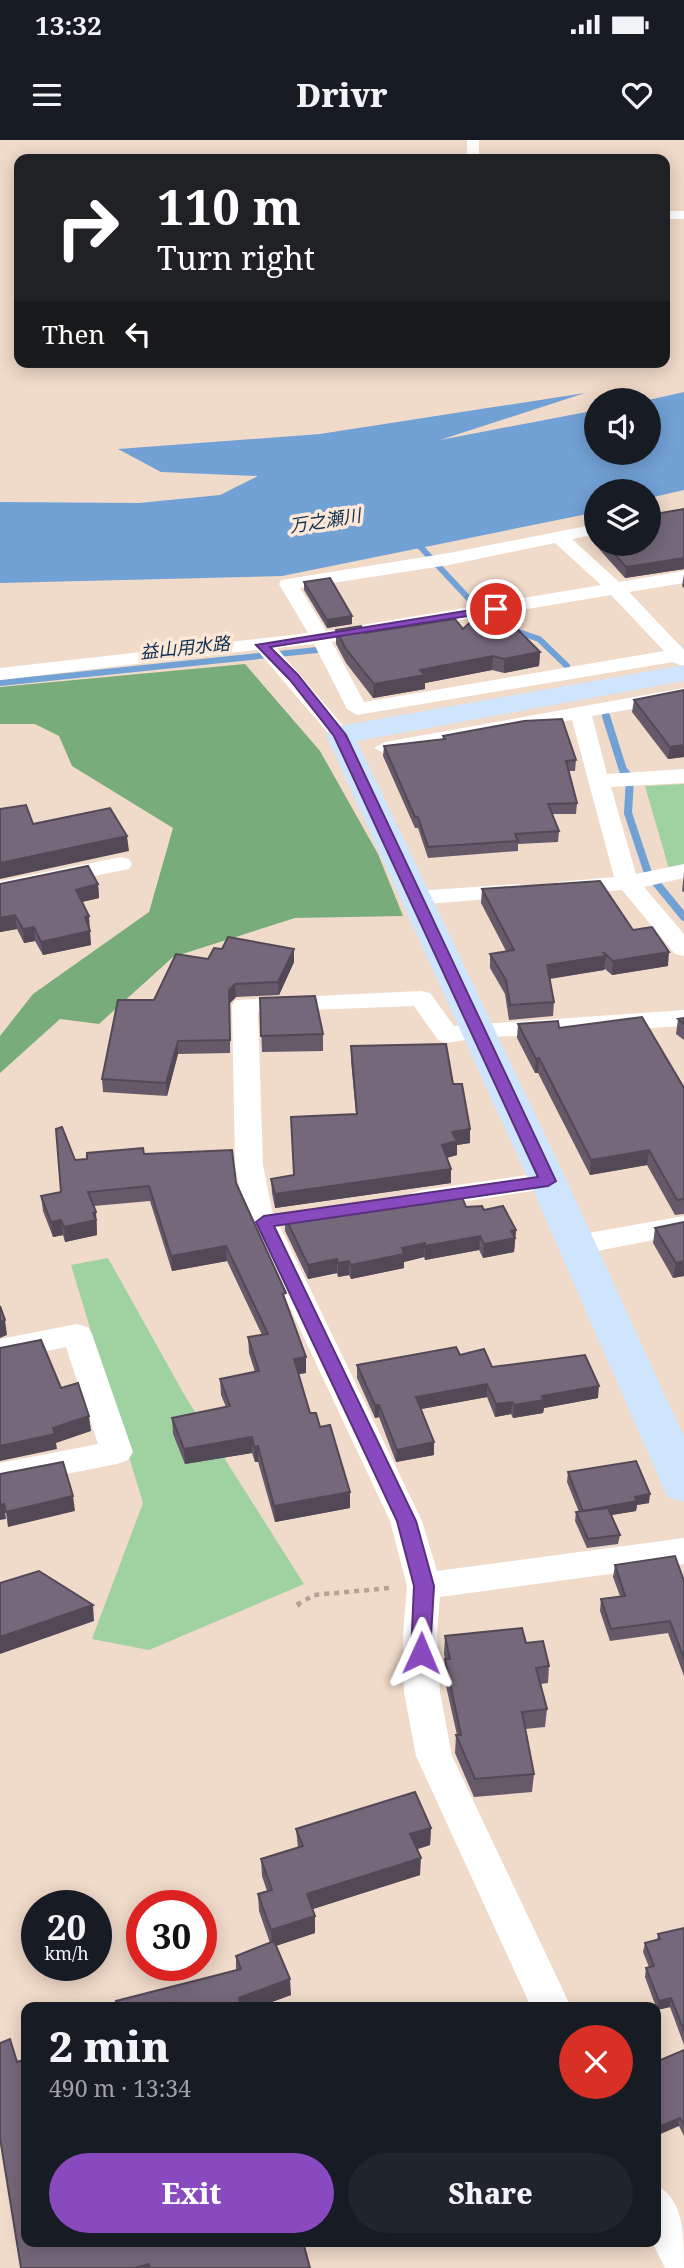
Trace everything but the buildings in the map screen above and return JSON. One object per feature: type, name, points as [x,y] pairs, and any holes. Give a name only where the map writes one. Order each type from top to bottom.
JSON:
[{"type":"street","points":[[584,532],[449,559],[288,584],[357,709],[682,663]]},
{"type":"street","points":[[559,537],[616,589],[682,663]]},
{"type":"street","points":[[0,674],[269,652],[323,644],[462,615],[684,578]]},
{"type":"street","points":[[269,652],[340,735],[365,784],[415,898],[548,1181],[684,1485]]},
{"type":"street","points":[[385,748],[577,702],[606,687],[682,663]]},
{"type":"street","points":[[340,735],[577,702],[684,694]]},
{"type":"street","points":[[577,702],[608,781],[616,849],[634,882],[684,949]]},
{"type":"street","points":[[608,781],[684,776]]},
{"type":"street","points":[[0,888],[121,864]]},
{"type":"street","points":[[415,898],[634,882],[677,873]]},
{"type":"street","points":[[549,2002],[434,1756],[422,1692],[420,1634],[424,1586],[407,1521],[277,1220],[258,1210],[249,1164],[244,1005],[421,998],[447,1035],[477,1030],[684,1018]]},
{"type":"street","points":[[399,1202],[548,1181]]},
{"type":"street","points":[[577,1245],[684,1225]]},
{"type":"street","points":[[0,1350],[77,1335],[117,1452],[0,1475]]},
{"type":"street","points":[[424,1586],[684,1551]]},
{"type":"street","points":[[661,2215],[684,2259]]},
{"type":"path","points":[[297,1605],[314,1595],[324,1593],[424,1586]]},
{"type":"green space","points":[[245,664],[320,751],[378,854],[403,916],[295,918],[173,957],[99,1024],[60,1019],[0,1073],[0,1036],[33,994],[149,912],[173,828],[72,766],[59,736],[35,724],[0,724],[0,687]]},
{"type":"green space","points":[[684,784],[684,865],[669,869],[645,786]]},
{"type":"green space","points":[[108,1258],[185,1396],[304,1584],[149,1650],[92,1639],[143,1503],[71,1265]]},
{"type":"water","name":"万之瀬川","points":[[684,392],[684,490],[661,495],[661,479],[584,479],[584,515],[282,576],[0,583],[0,502],[139,503],[220,495],[258,476],[161,472],[118,449],[320,434],[584,393],[440,440],[584,412],[584,465],[661,465],[661,397]]},
{"type":"waterway","points":[[414,540],[485,616]]},
{"type":"waterway","name":"益山用水路","points":[[510,629],[539,639],[567,666]]},
{"type":"waterway","name":"益山用水路","points":[[0,683],[327,649]]},
{"type":"waterway","name":"益山用水路","points":[[606,716],[623,770],[630,778],[628,813],[648,873],[684,917]]},
{"type":"route","points":[[421,1653],[424,1586],[407,1521],[264,1222],[548,1181],[340,735],[294,678],[261,645],[496,609]]}]
